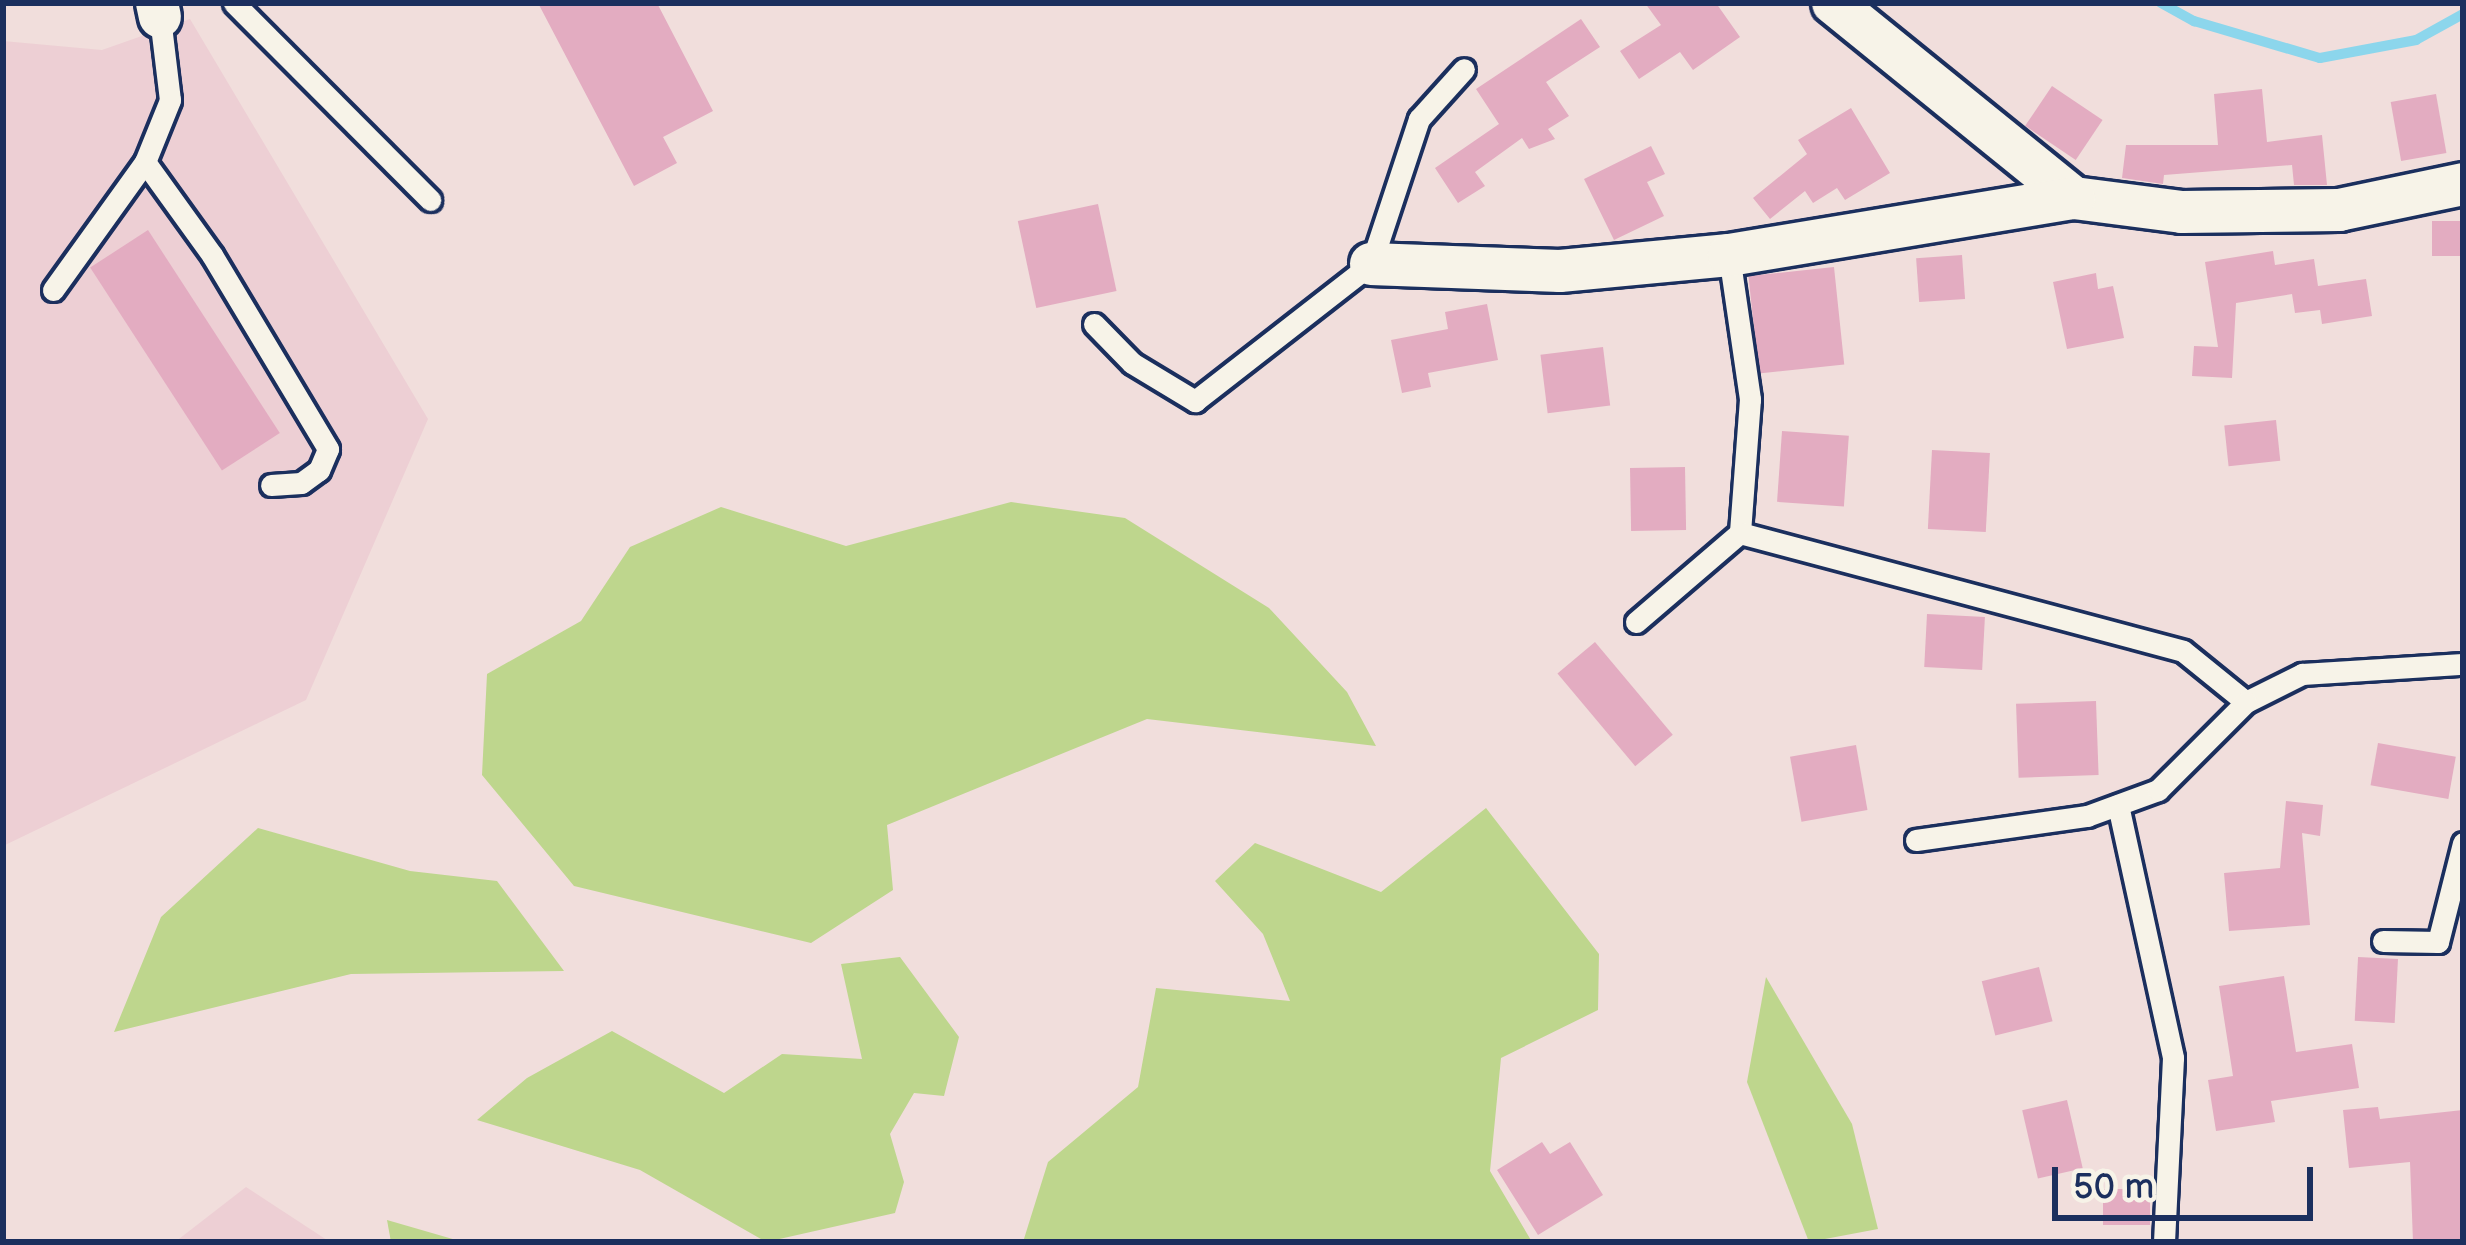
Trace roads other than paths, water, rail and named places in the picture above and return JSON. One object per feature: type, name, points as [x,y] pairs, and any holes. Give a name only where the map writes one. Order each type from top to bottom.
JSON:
[{"type":"street","points":[[1833,3],[2074,198]]},
{"type":"street","points":[[1371,264],[1560,271],[1729,255],[2074,198],[2182,212],[2339,210],[2463,184]]},
{"type":"lane","points":[[234,3],[430,200]]},
{"type":"lane","points":[[53,290],[145,162],[170,100],[158,10]]},
{"type":"lane","points":[[1094,324],[1132,363],[1195,401],[1371,264],[1419,118],[1464,69]]},
{"type":"lane","points":[[145,162],[212,255],[328,449],[319,470],[301,483],[271,485]]},
{"type":"lane","points":[[1636,622],[1740,533],[1750,399],[1729,255]]},
{"type":"lane","points":[[1740,533],[2183,650],[2246,702]]},
{"type":"lane","points":[[1916,840],[2087,816],[2158,790],[2246,702],[2302,674],[2463,664]]},
{"type":"lane","points":[[2118,805],[2173,1058],[2164,1242]]},
{"type":"lane","points":[[2383,941],[2438,943],[2463,843]]},
{"type":"waterway","points":[[2161,3],[2194,21],[2320,58],[2416,40],[2463,14]]}]
